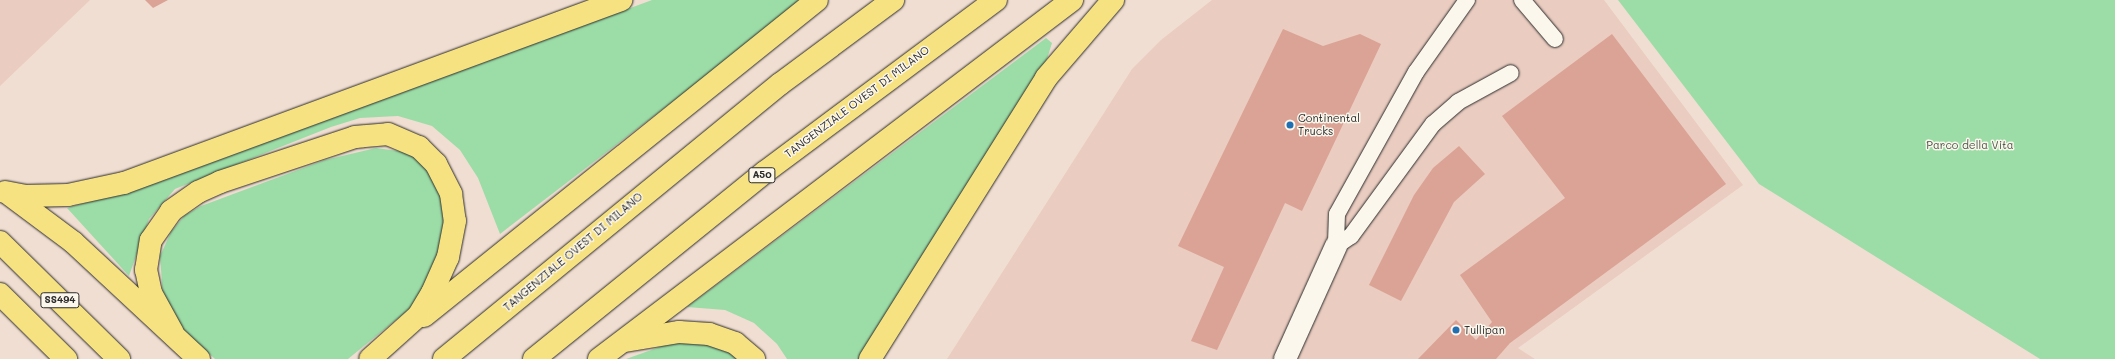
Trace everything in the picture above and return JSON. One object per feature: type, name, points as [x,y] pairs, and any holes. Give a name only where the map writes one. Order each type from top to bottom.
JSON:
[{"type":"main road","points":[[2,190],[25,196],[68,195],[124,183],[621,0]]},
{"type":"main road","points":[[371,359],[817,0]]},
{"type":"main road","name":"TANGENZIALE OVEST DI MILANO","points":[[444,359],[767,94],[893,0]]},
{"type":"main road","name":"TANGENZIALE OVEST DI MILANO","points":[[534,359],[765,172],[996,0]]},
{"type":"main road","points":[[599,359],[1072,0]]},
{"type":"main road","points":[[870,359],[1046,78],[1113,0]]},
{"type":"main road","points":[[173,333],[151,293],[146,270],[150,240],[171,211],[198,192],[220,182],[355,137],[388,134],[419,147],[436,164],[451,194],[455,221],[448,258],[432,293],[418,316],[371,359]]},
{"type":"main road","points":[[2,190],[73,242],[173,333],[199,359]]},
{"type":"main road","name":"SS494","points":[[0,242],[120,359]]},
{"type":"main road","points":[[0,294],[66,359]]},
{"type":"main road","points":[[620,342],[667,333],[709,334],[735,343],[754,359]]},
{"type":"street","points":[[1285,359],[1336,246]]},
{"type":"lane","points":[[1336,246],[1337,214],[1416,72],[1467,0]]},
{"type":"lane","points":[[1522,0],[1554,39]]},
{"type":"lane","points":[[1336,246],[1351,236],[1433,124],[1458,102],[1511,73]]},
{"type":"shaded area","points":[[0,0],[90,0],[0,86]]},
{"type":"shaded area","points":[[1212,0],[1604,0],[1743,185],[1518,348],[1535,359],[947,359],[1132,69],[1161,40]]},
{"type":"green space","points":[[652,0],[805,0],[500,234],[478,178],[460,150],[432,126],[398,116],[360,118],[331,127],[175,189],[149,219],[129,276],[67,208],[156,183]]},
{"type":"green space","name":"Parco della Vita","points":[[1618,0],[2115,0],[2115,359],[2040,359],[1759,184]]},
{"type":"green space","points":[[1046,38],[1052,43],[1047,59],[860,359],[787,359],[777,344],[754,323],[725,310],[687,307]]},
{"type":"green space","points":[[376,148],[405,152],[419,160],[429,169],[443,203],[444,232],[440,261],[413,306],[348,359],[215,359],[184,331],[163,297],[160,256],[171,232],[184,216],[201,206],[325,160]]},
{"type":"green space","points":[[682,339],[717,343],[741,359],[626,359]]},
{"type":"building","points":[[145,0],[168,0],[153,8]]},
{"type":"building","name":"Continental Trucks","points":[[1283,29],[1323,46],[1360,34],[1381,44],[1302,211],[1285,203],[1217,350],[1191,341],[1224,267],[1178,246]]},
{"type":"building","points":[[1612,34],[1726,184],[1510,343],[1496,359],[1418,359],[1456,320],[1476,340],[1492,322],[1460,275],[1565,198],[1502,116]]},
{"type":"building","points":[[1459,146],[1485,174],[1454,202],[1401,301],[1369,285],[1414,195],[1433,168]]},
{"type":"place","name":"Continental Trucks","points":[[1290,125]]},
{"type":"place","name":"Tullipan","points":[[1456,330]]}]
